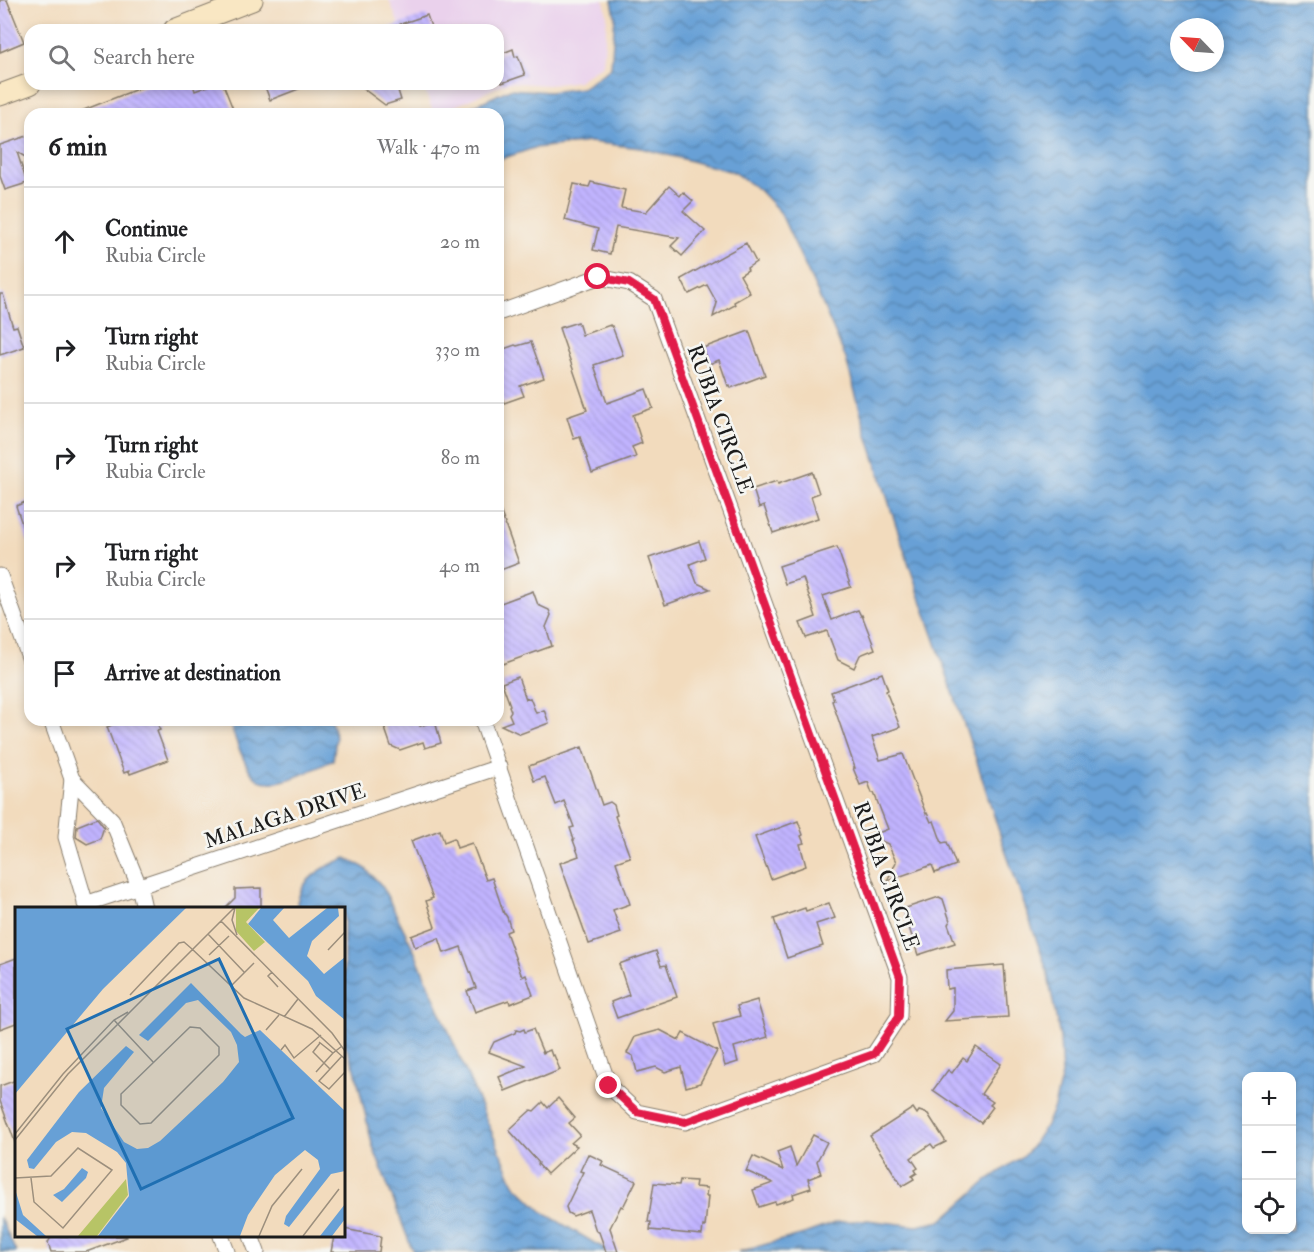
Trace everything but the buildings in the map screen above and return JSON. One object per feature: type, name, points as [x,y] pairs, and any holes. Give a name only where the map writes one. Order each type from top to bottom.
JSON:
[{"type":"main road","points":[[186,24],[225,5],[252,0]]},
{"type":"main road","points":[[0,95],[24,86]]},
{"type":"street","name":"RUBIA CIRCLE","points":[[484,726],[609,1086],[637,1112],[685,1122],[874,1054],[899,1016],[900,977],[654,299],[629,283],[598,277],[504,311]]},
{"type":"street","points":[[0,576],[24,643]]},
{"type":"street","points":[[53,726],[72,778],[112,820],[139,886],[144,907]]},
{"type":"street","name":"MALAGA DRIVE","points":[[86,906],[139,886],[499,767]]},
{"type":"street","points":[[72,778],[66,837],[86,906]]},
{"type":"street","points":[[221,1237],[227,1252]]},
{"type":"street","points":[[250,1237],[256,1252]]},
{"type":"shaded area","points":[[389,0],[604,0],[607,16],[603,64],[578,81],[548,85],[508,82],[504,84],[504,24],[399,24]]},
{"type":"shaded area","points":[[424,90],[490,90],[451,108],[432,108]]},
{"type":"water","points":[[612,0],[1314,0],[1314,1252],[738,1252],[804,1234],[837,1222],[867,1220],[917,1226],[941,1221],[988,1180],[1028,1152],[1046,1125],[1054,1107],[1062,1075],[1060,1038],[1047,970],[907,559],[867,435],[846,359],[780,212],[759,190],[733,172],[641,148],[590,142],[534,148],[504,158],[504,108],[469,108],[510,89],[549,92],[582,88],[611,68],[615,16]]},
{"type":"water","points":[[230,726],[333,726],[336,738],[333,760],[281,781],[261,781],[254,776]]},
{"type":"water","points":[[346,858],[365,868],[382,886],[413,948],[514,1184],[544,1213],[613,1252],[413,1252],[372,1144],[355,1069],[345,1044],[345,907],[298,907],[297,902],[304,886],[309,879],[324,868]]},
{"type":"water","points":[[0,1217],[16,1252],[0,1252]]},
{"type":"route","points":[[598,277],[629,283],[654,299],[900,977],[899,1016],[874,1054],[685,1122],[637,1112],[609,1086]]}]
